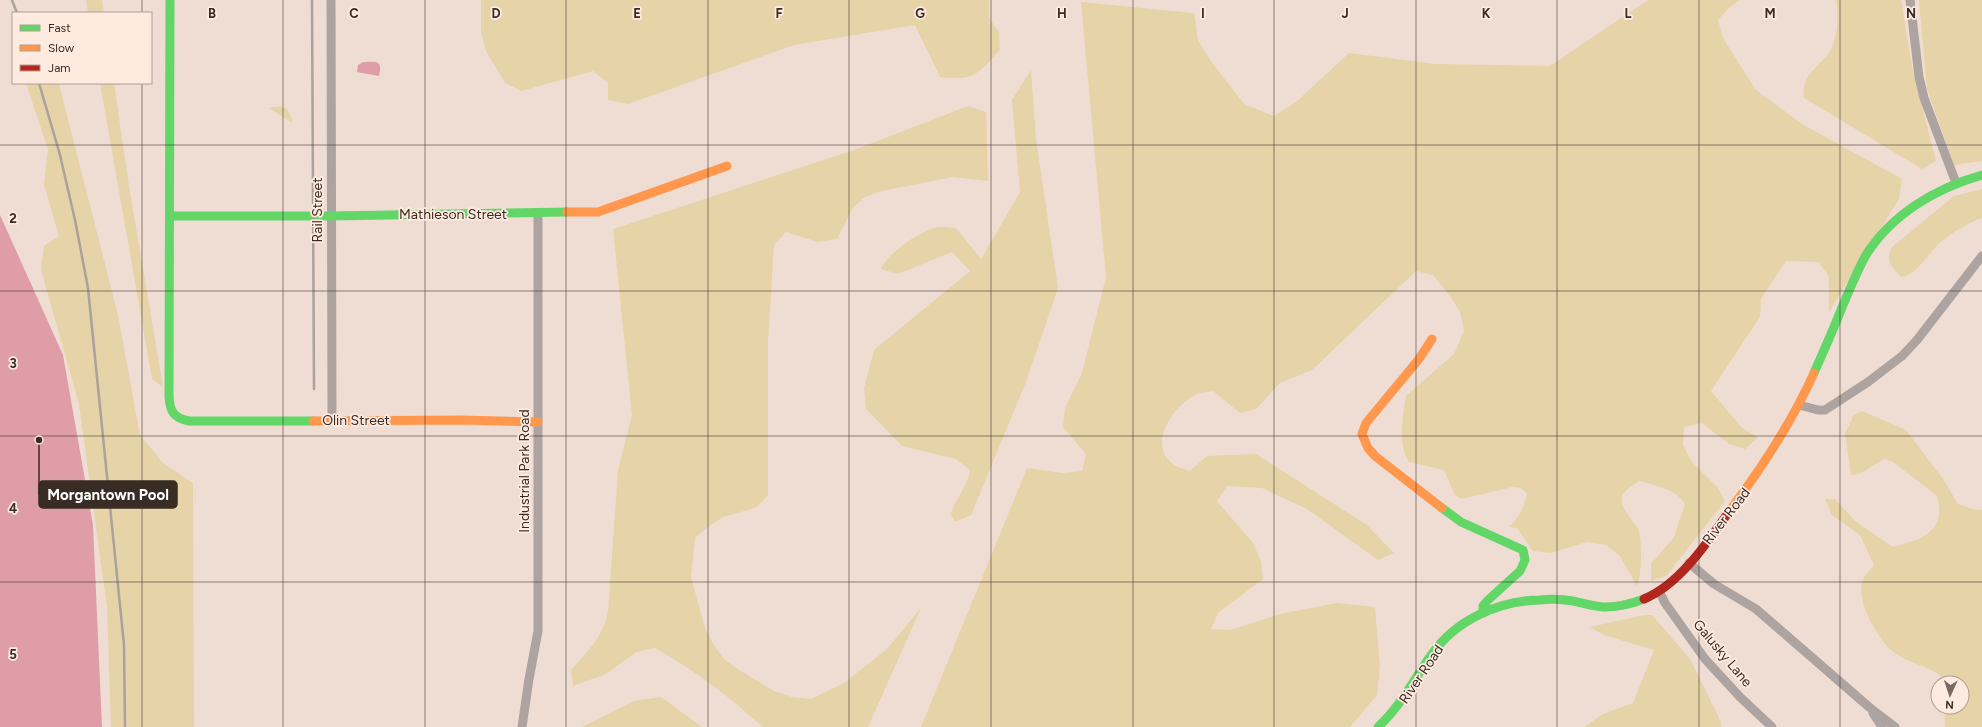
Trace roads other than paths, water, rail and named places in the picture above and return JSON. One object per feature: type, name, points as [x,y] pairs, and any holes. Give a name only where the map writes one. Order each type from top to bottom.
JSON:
[{"type":"street","points":[[170,0],[171,216]]},
{"type":"street","name":"Rail Street","points":[[331,0],[330,216],[332,420]]},
{"type":"street","points":[[1910,0],[1919,77],[1924,98],[1956,183]]},
{"type":"street","name":"Mathieson Street","points":[[171,216],[330,216],[598,212],[727,166]]},
{"type":"street","name":"River Road","points":[[1378,727],[1391,715],[1404,699],[1441,642],[1460,626],[1483,613],[1511,603],[1531,600],[1559,600],[1608,607],[1625,606],[1659,591],[1689,563],[1764,466],[1783,436],[1799,405],[1853,283],[1869,252],[1891,225],[1910,209],[1930,196],[1956,183],[1982,176]]},
{"type":"street","name":"Industrial Park Road","points":[[522,727],[538,631],[538,214]]},
{"type":"street","name":"Olin Street","points":[[171,216],[170,397],[171,412],[175,417],[196,421],[332,420],[538,422]]},
{"type":"street","points":[[1799,405],[1818,410],[1825,410],[1868,382],[1902,356],[1917,340],[1982,256]]},
{"type":"street","points":[[1432,339],[1419,359],[1366,423],[1362,434],[1368,448],[1375,456],[1438,506],[1473,528],[1513,544],[1523,550],[1525,560],[1520,571],[1486,601],[1483,606],[1483,613]]},
{"type":"street","points":[[1689,563],[1714,584],[1756,609],[1894,727]]},
{"type":"street","name":"Galusky Lane","points":[[1659,591],[1665,603],[1705,659],[1740,697],[1772,727]]},
{"type":"street","points":[[1869,707],[1882,727]]},
{"type":"railway","points":[[12,0],[17,12]]},
{"type":"railway","points":[[312,0],[314,389]]},
{"type":"railway","points":[[39,84],[60,155],[75,220],[88,288],[124,645],[125,727]]},
{"type":"place","name":"Morgantown Pool","points":[[39,440]]}]
